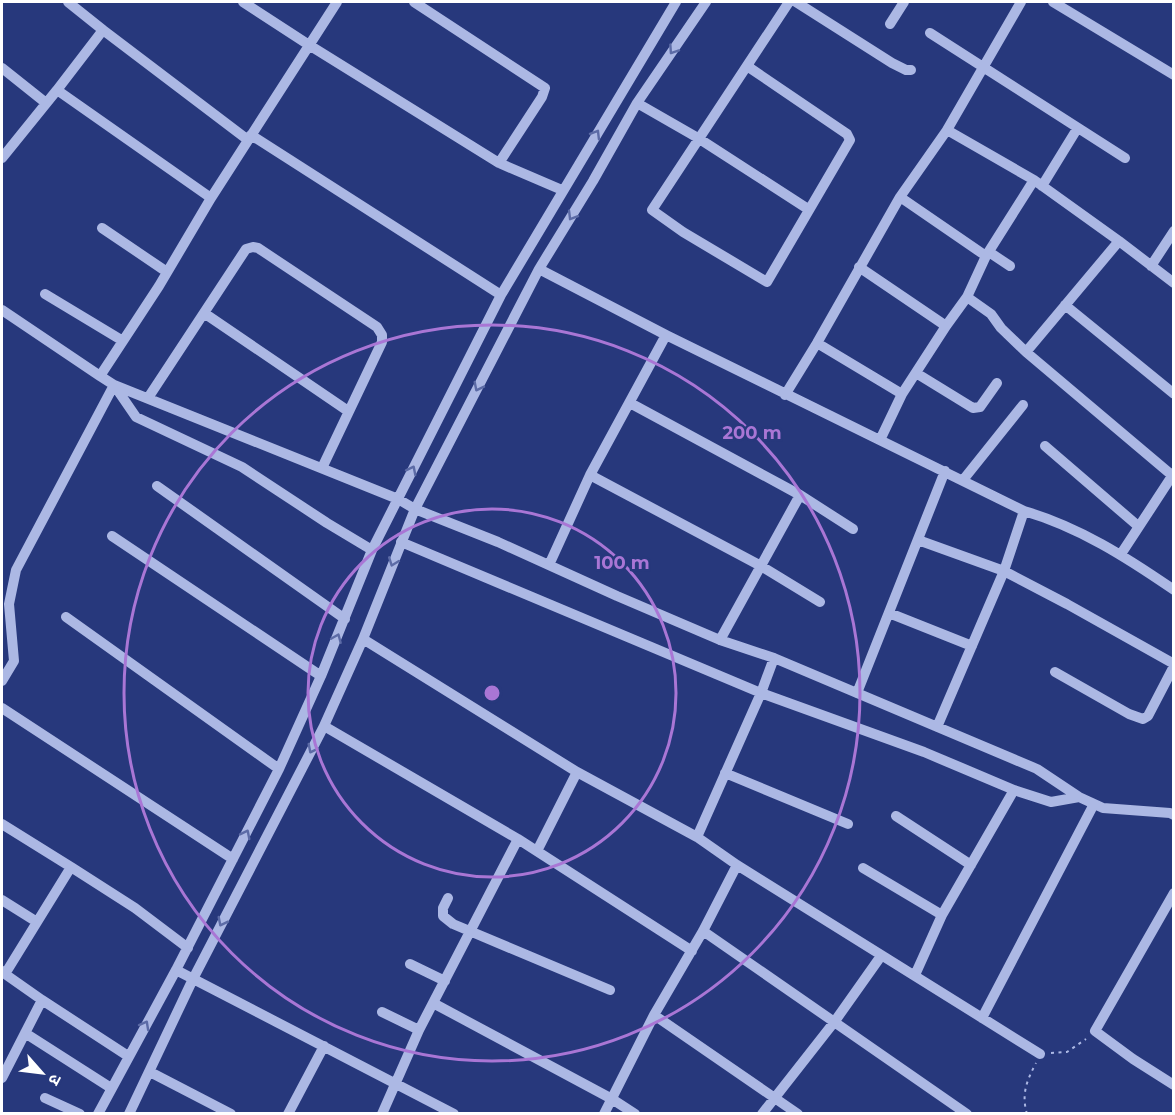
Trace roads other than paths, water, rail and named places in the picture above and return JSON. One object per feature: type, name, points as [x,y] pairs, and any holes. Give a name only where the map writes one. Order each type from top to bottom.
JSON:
[{"type":"street","points":[[68,2],[250,137],[501,295]]},
{"type":"street","points":[[243,2],[499,163],[562,190]]},
{"type":"street","points":[[100,376],[337,2]]},
{"type":"street","points":[[414,2],[545,87],[542,98],[499,163]]},
{"type":"street","points":[[98,1113],[188,948],[279,769],[321,676],[372,550],[501,295],[674,2]]},
{"type":"street","points":[[129,1113],[193,979],[324,726],[363,639],[415,508],[539,269],[637,103],[706,2]]},
{"type":"street","points":[[747,66],[847,134],[850,140],[767,282],[683,232],[652,210],[789,2]]},
{"type":"street","points":[[796,2],[892,63],[911,70]]},
{"type":"street","points":[[890,24],[904,2]]},
{"type":"street","points":[[785,395],[900,197],[947,130],[1022,2]]},
{"type":"street","points":[[1053,2],[1173,75]]},
{"type":"street","points":[[2,158],[103,30]]},
{"type":"street","points":[[930,33],[1125,158]]},
{"type":"street","points":[[2,68],[46,103]]},
{"type":"street","points":[[57,90],[211,198]]},
{"type":"street","points":[[637,103],[698,138],[808,209]]},
{"type":"street","points":[[880,440],[902,394],[967,297],[988,254],[1077,129]]},
{"type":"street","points":[[947,130],[1038,183],[1173,283]]},
{"type":"street","points":[[900,197],[1010,266]]},
{"type":"street","points":[[102,228],[167,272]]},
{"type":"street","points":[[1151,266],[1173,231]]},
{"type":"street","points":[[1026,352],[1119,241]]},
{"type":"street","points":[[148,398],[246,249],[253,247],[377,327],[382,335],[382,342],[322,468]]},
{"type":"street","points":[[859,267],[946,326]]},
{"type":"street","points":[[539,269],[785,395],[1024,511],[1052,519],[1121,554],[1173,590]]},
{"type":"street","points":[[45,294],[123,341]]},
{"type":"street","points":[[967,297],[991,314],[1001,328],[1026,352],[1173,476],[1121,554]]},
{"type":"street","points":[[1065,305],[1173,394]]},
{"type":"street","points":[[2,310],[114,385],[398,499],[720,640],[774,658],[937,727],[1037,770],[1079,797],[1103,808],[1172,811]]},
{"type":"street","points":[[204,312],[348,411]]},
{"type":"street","points":[[549,565],[590,475],[666,335]]},
{"type":"street","points":[[817,343],[902,394]]},
{"type":"street","points":[[915,373],[974,408],[980,407],[997,383]]},
{"type":"street","points":[[114,385],[136,417],[242,467],[372,550]]},
{"type":"street","points":[[2,681],[14,662],[9,604],[16,570],[114,385]]},
{"type":"street","points":[[630,403],[800,495],[854,529]]},
{"type":"street","points":[[963,480],[1023,405]]},
{"type":"street","points":[[1045,446],[1138,526]]},
{"type":"street","points":[[857,693],[945,471]]},
{"type":"street","points":[[590,475],[761,566],[819,602]]},
{"type":"street","points":[[157,486],[345,619]]},
{"type":"street","points":[[720,640],[800,495]]},
{"type":"street","points":[[937,727],[1004,571],[1024,511]]},
{"type":"street","points":[[112,536],[321,676]]},
{"type":"street","points":[[918,540],[1004,571],[1173,665],[1148,716],[1143,719],[1055,672]]},
{"type":"street","points":[[401,542],[761,693],[924,752],[1014,790],[1051,801],[1079,797]]},
{"type":"street","points":[[889,613],[972,646]]},
{"type":"street","points":[[66,617],[279,769]]},
{"type":"street","points":[[363,639],[578,772],[697,837],[737,865],[1040,1054]]},
{"type":"street","points":[[697,837],[761,693],[774,658]]},
{"type":"street","points":[[2,708],[233,859]]},
{"type":"street","points":[[324,726],[537,851],[692,951]]},
{"type":"street","points":[[537,851],[578,772]]},
{"type":"street","points":[[725,773],[848,824]]},
{"type":"street","points":[[915,975],[942,915],[1014,790]]},
{"type":"street","points":[[982,1018],[1094,804]]},
{"type":"street","points":[[896,816],[971,865]]},
{"type":"street","points":[[2,824],[135,908],[188,948]]},
{"type":"street","points":[[382,1113],[419,1030],[518,840]]},
{"type":"street","points":[[604,1113],[654,1015],[692,951],[737,865]]},
{"type":"street","points":[[71,867],[3,973],[128,1056]]},
{"type":"street","points":[[863,868],[942,915]]},
{"type":"street","points":[[1173,893],[1095,1031],[1132,1059],[1173,1085]]},
{"type":"street","points":[[448,898],[443,908],[443,916],[453,924],[610,990]]},
{"type":"street","points":[[2,900],[37,922]]},
{"type":"street","points":[[703,931],[967,1113]]},
{"type":"street","points":[[762,1113],[835,1021],[881,956]]},
{"type":"street","points":[[410,964],[445,981]]},
{"type":"street","points":[[176,970],[454,1113]]},
{"type":"street","points":[[2,1078],[42,1000]]},
{"type":"street","points":[[433,1003],[635,1113]]},
{"type":"street","points":[[382,1012],[419,1030]]},
{"type":"street","points":[[654,1015],[798,1113]]},
{"type":"street","points":[[25,1033],[111,1088]]},
{"type":"street","points":[[288,1113],[324,1046]]},
{"type":"street","points":[[150,1072],[231,1113]]},
{"type":"street","points":[[45,1098],[80,1113]]}]
